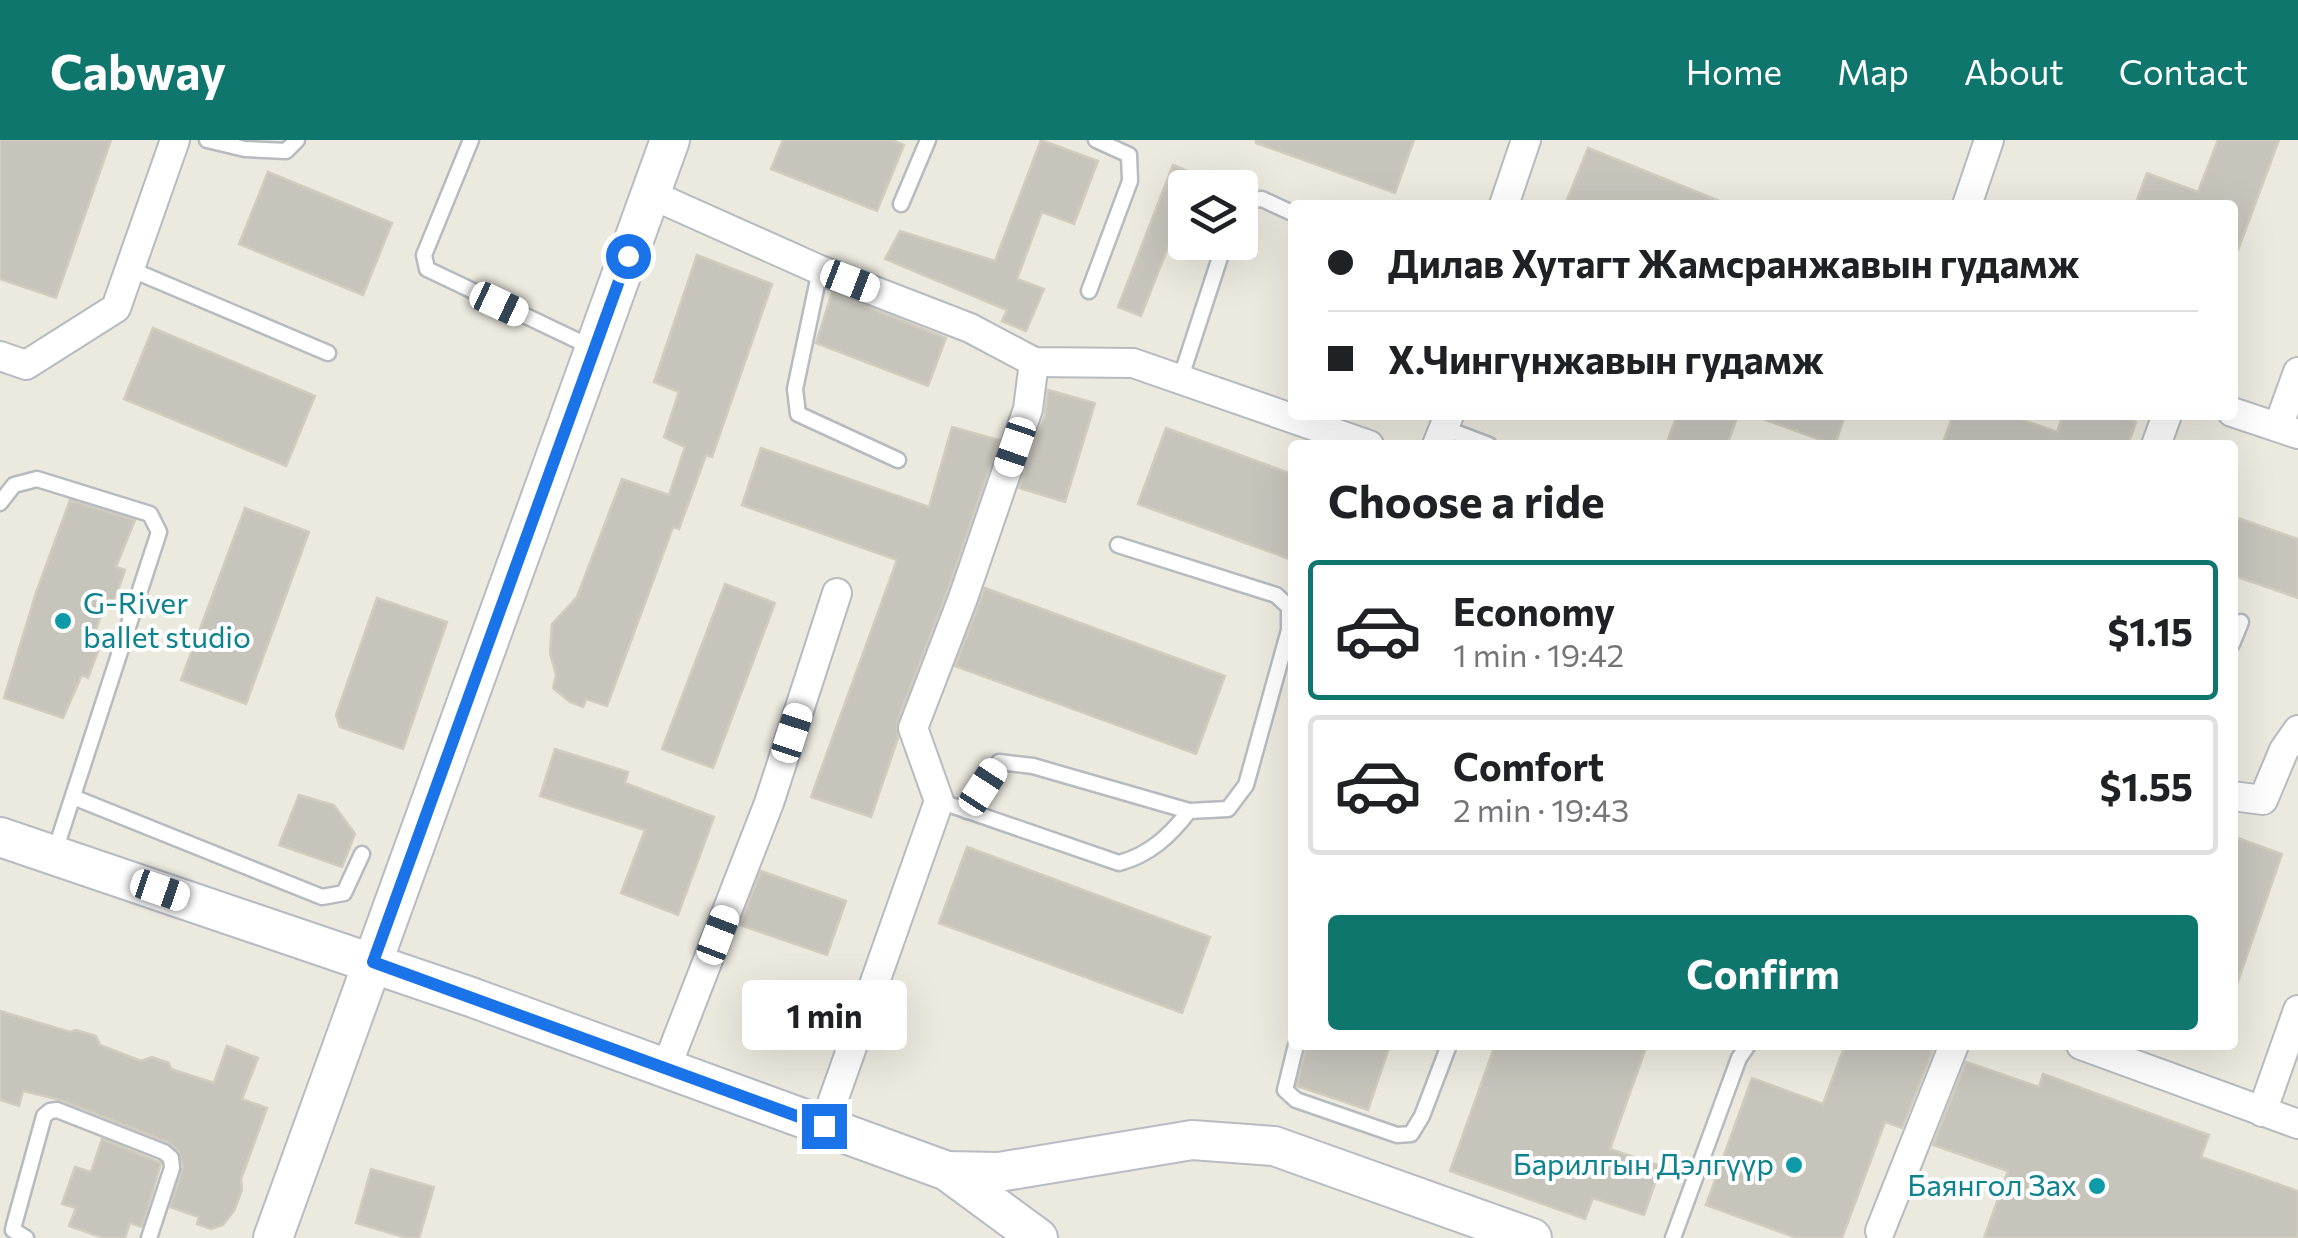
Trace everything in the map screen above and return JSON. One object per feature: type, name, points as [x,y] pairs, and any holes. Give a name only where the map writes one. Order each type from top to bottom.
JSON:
[{"type":"main road","points":[[273,1238],[670,140]]},
{"type":"main road","points":[[0,836],[373,962],[947,1171],[1038,1238]]},
{"type":"main road","points":[[947,1171],[999,1172],[1192,1140],[1274,1146],[1473,1222],[1532,1238]]},
{"type":"street","points":[[0,356],[26,365],[116,308],[176,140]]},
{"type":"street","points":[[1506,200],[1526,140]]},
{"type":"street","points":[[1969,200],[1989,140]]},
{"type":"street","points":[[650,194],[820,270],[970,328],[1034,362],[1133,363],[1288,417]]},
{"type":"street","points":[[824,1126],[939,801],[914,728],[964,598],[1028,409],[1034,362]]},
{"type":"street","points":[[2238,414],[2288,431],[2298,372]]},
{"type":"street","points":[[1296,420],[1354,440]]},
{"type":"street","points":[[666,1068],[769,802],[837,593]]},
{"type":"street","points":[[2238,797],[2263,800],[2284,750],[2298,730]]},
{"type":"street","points":[[2262,1112],[2298,1010]]},
{"type":"street","points":[[1880,1231],[1952,1050]]},
{"type":"street","points":[[2095,1050],[2298,1124]]},
{"type":"lane","points":[[207,140],[286,152],[297,140]]},
{"type":"lane","points":[[471,140],[424,255],[427,268],[594,349]]},
{"type":"lane","points":[[902,204],[928,140]]},
{"type":"lane","points":[[1090,291],[1130,181],[1129,155],[1096,140]]},
{"type":"lane","points":[[1258,199],[1288,211]]},
{"type":"lane","points":[[1180,380],[1219,260]]},
{"type":"lane","points":[[130,269],[328,353]]},
{"type":"lane","points":[[820,270],[795,388],[798,414],[898,460]]},
{"type":"lane","points":[[1443,430],[1474,440]]},
{"type":"lane","points":[[0,503],[14,485],[37,479],[150,514],[159,532],[54,854]]},
{"type":"lane","points":[[1118,545],[1276,595],[1288,607]]},
{"type":"lane","points":[[2238,629],[2241,622]]},
{"type":"lane","points":[[968,811],[999,762],[1033,766],[1188,811],[1228,809],[1246,785],[1288,634]]},
{"type":"lane","points":[[73,797],[322,897],[344,893],[362,854]]},
{"type":"lane","points":[[939,801],[1118,862],[1138,858],[1162,841],[1188,811]]},
{"type":"lane","points":[[1295,1050],[1285,1090],[1296,1100],[1396,1135],[1411,1134],[1422,1116],[1447,1050]]},
{"type":"lane","points":[[1673,1238],[1745,1050]]},
{"type":"lane","points":[[26,1238],[13,1230],[14,1225],[44,1116],[58,1110],[171,1158],[172,1168],[149,1238]]},
{"type":"building","points":[[0,140],[111,140],[56,298],[0,279]]},
{"type":"building","points":[[783,140],[892,140],[904,145],[877,211],[771,169]]},
{"type":"building","points":[[1041,140],[1098,161],[1074,224],[1042,212],[1017,279],[1044,289],[1026,331],[1002,321],[1007,310],[885,259],[900,231],[995,261]]},
{"type":"building","points":[[1256,140],[1414,140],[1395,193]]},
{"type":"building","points":[[2218,140],[2279,140],[2238,250],[2238,200],[2137,200],[2147,173],[2198,192]]},
{"type":"building","points":[[1588,148],[1717,200],[1567,200]]},
{"type":"building","points":[[268,172],[392,223],[363,295],[239,244]]},
{"type":"building","points":[[1168,178],[1168,247],[1141,316],[1118,307]]},
{"type":"building","points":[[697,255],[772,284],[712,457],[706,455],[679,529],[673,527],[607,706],[586,699],[583,707],[553,688],[556,675],[550,653],[552,624],[577,597],[622,479],[669,495],[685,447],[664,437],[679,392],[654,382]]},
{"type":"building","points":[[832,293],[946,338],[928,386],[816,343]]},
{"type":"building","points":[[153,328],[315,396],[286,466],[124,399]]},
{"type":"building","points":[[1048,390],[1095,403],[1065,502],[1019,488],[1045,415]]},
{"type":"building","points":[[1675,420],[1736,420],[1729,440],[1668,440]]},
{"type":"building","points":[[1766,420],[1843,420],[1837,440],[1821,440]]},
{"type":"building","points":[[1951,420],[2023,420],[2057,432],[2061,420],[2136,422],[2130,440],[1944,440]]},
{"type":"building","points":[[952,427],[999,440],[897,722],[898,738],[871,817],[811,797],[897,560],[742,505],[761,448],[929,507]]},
{"type":"building","points":[[1166,428],[1288,473],[1288,559],[1138,504]]},
{"type":"building","name":"G-River ballet studio","points":[[70,500],[135,520],[116,567],[125,570],[114,602],[107,599],[92,640],[101,643],[88,678],[82,675],[63,718],[4,698]]},
{"type":"building","points":[[245,508],[309,532],[246,704],[181,680]]},
{"type":"building","points":[[2238,518],[2298,539],[2298,598],[2238,577]]},
{"type":"building","points":[[725,584],[775,603],[713,768],[662,749]]},
{"type":"building","points":[[985,588],[1225,676],[1196,754],[955,666]]},
{"type":"building","points":[[377,598],[447,622],[403,749],[340,727],[336,715]]},
{"type":"building","points":[[555,749],[628,772],[625,783],[714,817],[678,915],[621,893],[645,830],[540,796]]},
{"type":"building","points":[[299,795],[334,805],[355,834],[342,867],[279,845]]},
{"type":"building","points":[[2238,838],[2282,854],[2238,981]]},
{"type":"building","points":[[967,847],[1210,937],[1182,1013],[939,923]]},
{"type":"building","points":[[761,871],[846,901],[827,955],[740,925]]},
{"type":"building","points":[[0,1011],[96,1036],[100,1045],[141,1061],[152,1057],[169,1063],[171,1069],[214,1083],[227,1046],[258,1058],[242,1099],[267,1108],[241,1179],[242,1190],[223,1225],[211,1229],[197,1224],[199,1217],[170,1207],[183,1167],[179,1151],[168,1142],[61,1100],[23,1091],[19,1106],[0,1100]]},
{"type":"building","points":[[1306,1050],[1388,1050],[1368,1110],[1297,1086]]},
{"type":"building","points":[[1493,1050],[1645,1050],[1610,1149],[1661,1166],[1644,1215],[1593,1198],[1585,1219],[1450,1171]]},
{"type":"building","name":"Барилгын Дэлгүүр","points":[[1843,1050],[1933,1050],[1902,1128],[1885,1122],[1842,1238],[1797,1238],[1706,1205],[1752,1078],[1823,1104]]},
{"type":"building","name":"Баянгол Зах","points":[[1966,1062],[2039,1087],[2043,1074],[2209,1135],[2201,1157],[2298,1191],[2298,1238],[1984,1238],[2008,1171],[1933,1145]]},
{"type":"building","points":[[102,1139],[161,1163],[142,1227],[130,1223],[125,1238],[104,1238],[69,1226],[76,1208],[62,1204],[75,1167],[91,1172]]},
{"type":"building","points":[[371,1169],[434,1187],[419,1238],[356,1223]]},
{"type":"place","name":"G-River ballet studio","points":[[63,621]]},
{"type":"place","name":"Барилгын Дэлгүүр","points":[[1794,1165]]},
{"type":"place","name":"Баянгол Зах","points":[[2097,1186]]},
{"type":"route","points":[[628,256],[373,962],[824,1126]]}]
